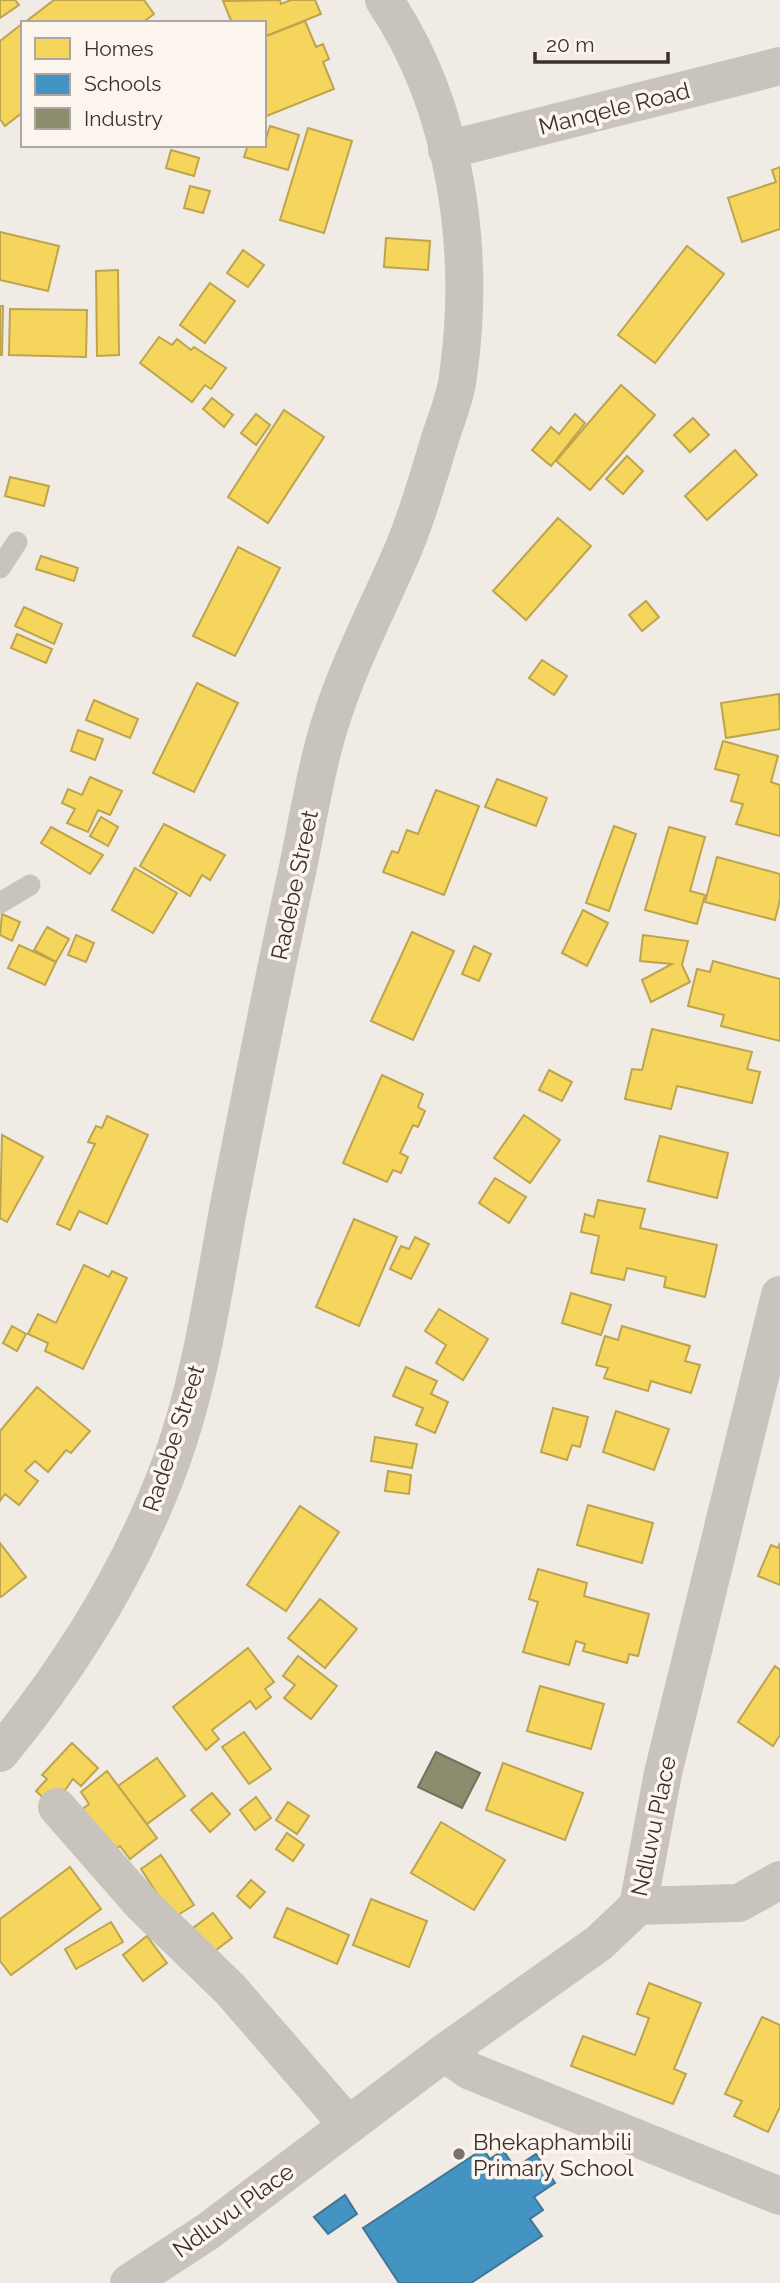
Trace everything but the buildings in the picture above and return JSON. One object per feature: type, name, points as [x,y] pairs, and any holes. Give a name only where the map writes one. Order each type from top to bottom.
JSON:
[{"type":"street","name":"Radebe Street","points":[[0,1753],[61,1672],[96,1618],[128,1558],[167,1471],[195,1385],[271,990],[324,743],[351,659],[406,543],[458,380],[464,290],[460,217],[447,150],[427,76],[406,32],[384,0]]},
{"type":"street","name":"Manqele Road","points":[[447,150],[780,66]]},
{"type":"street","name":"Ndluvu Place","points":[[129,2283],[206,2232],[444,2053],[599,1943],[638,1906],[663,1773],[780,1295]]},
{"type":"street","points":[[57,1807],[141,1903],[230,1989],[348,2125]]},
{"type":"street","points":[[638,1906],[739,1903],[780,1880]]},
{"type":"street","points":[[444,2053],[470,2071],[780,2196]]},
{"type":"lane","points":[[0,568],[17,542]]},
{"type":"lane","points":[[0,903],[30,885]]},
{"type":"place","name":"Bhekaphambili Primary School","points":[[459,2154]]}]
